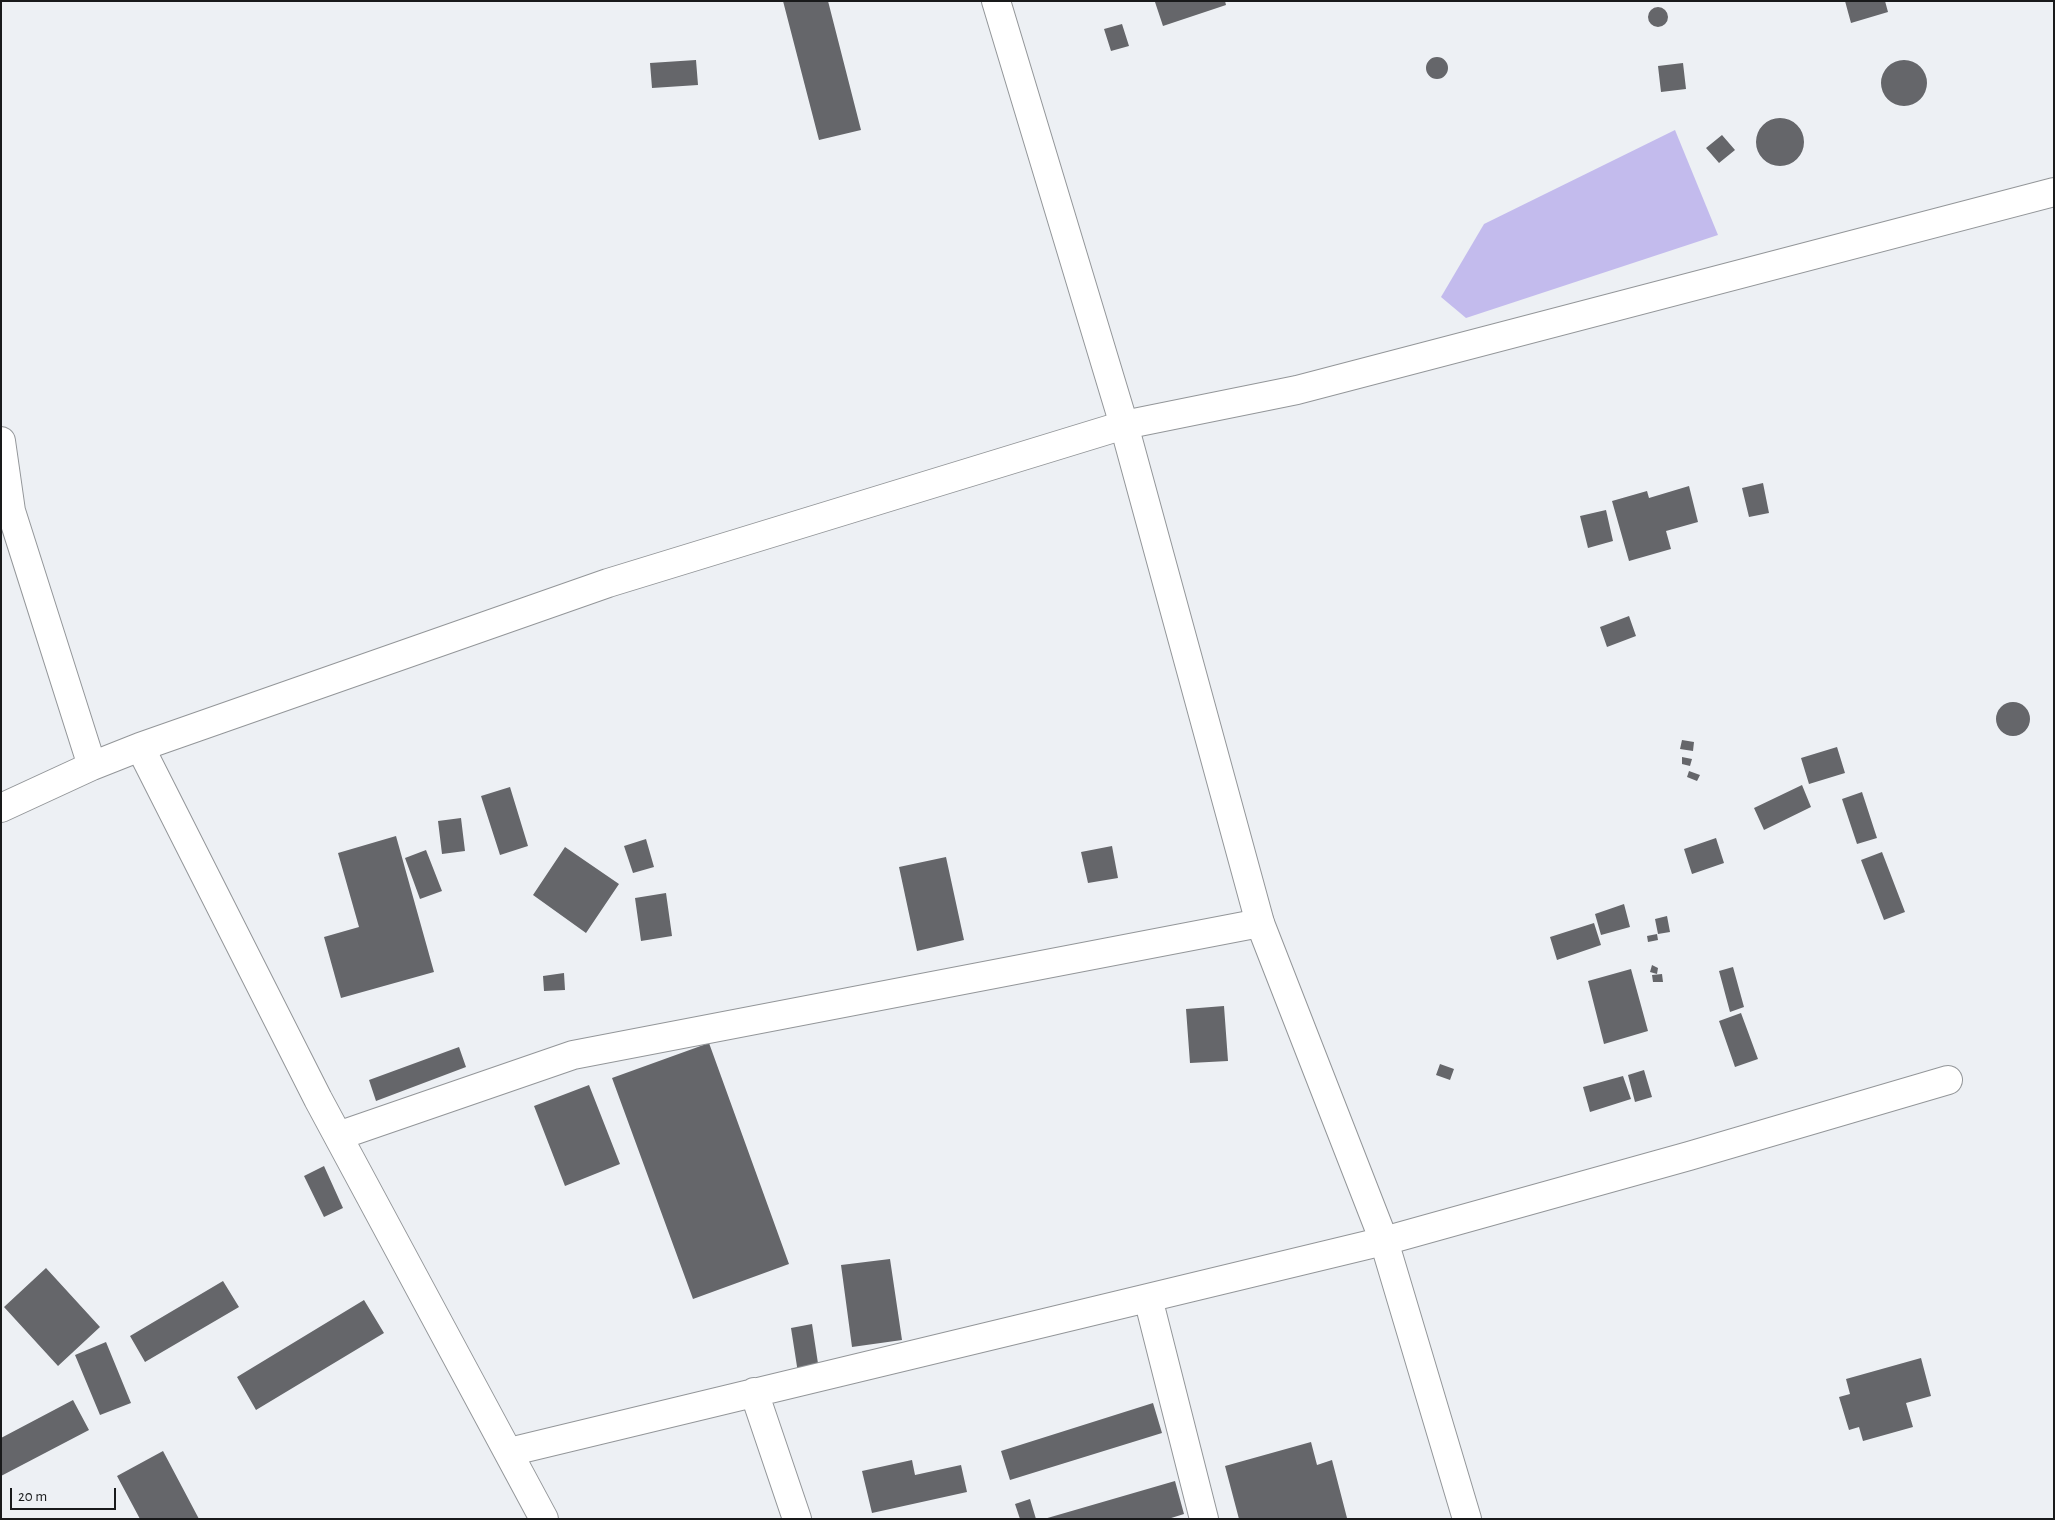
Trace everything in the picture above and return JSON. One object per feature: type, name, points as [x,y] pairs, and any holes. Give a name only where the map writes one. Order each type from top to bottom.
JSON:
[{"type":"street","points":[[996,1],[1124,425],[1260,923],[1384,1241],[1467,1519]]},
{"type":"street","points":[[1,808],[92,766],[140,748],[608,583],[1124,425],[1297,390],[2054,192]]},
{"type":"street","points":[[1,441],[11,511],[92,766]]},
{"type":"street","points":[[140,748],[338,1136],[544,1519]]},
{"type":"street","points":[[338,1136],[573,1055],[1260,923]]},
{"type":"street","points":[[509,1452],[1384,1241],[1689,1156],[1948,1080]]},
{"type":"street","points":[[1148,1298],[1204,1519]]},
{"type":"street","points":[[754,1392],[797,1519]]},
{"type":"shaded area","points":[[1675,130],[1718,235],[1466,318],[1441,297],[1484,224]]},
{"type":"building","points":[[783,1],[828,1],[861,130],[819,140]]},
{"type":"building","points":[[1225,1],[1226,5],[1163,26],[1155,2]]},
{"type":"building","points":[[1845,1],[1885,1],[1888,12],[1851,23]]},
{"type":"building","points":[[1658,7],[1665,10],[1668,17],[1665,24],[1658,27],[1651,24],[1648,17],[1651,10]]},
{"type":"building","points":[[1122,24],[1129,46],[1111,51],[1104,29]]},
{"type":"building","points":[[1437,57],[1445,60],[1448,68],[1445,76],[1437,79],[1429,76],[1426,68],[1429,60]]},
{"type":"building","points":[[696,60],[698,85],[652,88],[650,63]]},
{"type":"building","points":[[1904,60],[1917,64],[1923,70],[1927,83],[1923,96],[1917,102],[1904,106],[1891,102],[1885,96],[1881,83],[1885,70],[1891,64]]},
{"type":"building","points":[[1683,63],[1686,89],[1661,92],[1658,66]]},
{"type":"building","points":[[1775,118],[1785,118],[1794,122],[1800,128],[1803,133],[1803,151],[1794,162],[1785,166],[1775,166],[1766,162],[1760,156],[1756,147],[1756,137],[1760,128],[1766,122]]},
{"type":"building","points":[[1722,135],[1735,150],[1719,163],[1706,148]]},
{"type":"building","points":[[1763,483],[1769,513],[1749,517],[1742,488]]},
{"type":"building","points":[[1689,486],[1698,522],[1666,531],[1671,549],[1629,561],[1612,501],[1647,491],[1649,498]]},
{"type":"building","points":[[1606,510],[1613,541],[1588,548],[1580,516]]},
{"type":"building","points":[[1629,616],[1636,636],[1607,647],[1600,627]]},
{"type":"building","points":[[2013,702],[2025,707],[2030,719],[2025,731],[2013,736],[2001,731],[1996,719],[2001,707]]},
{"type":"building","points":[[1682,740],[1694,742],[1693,751],[1680,749]]},
{"type":"building","points":[[1837,747],[1845,773],[1809,784],[1801,758]]},
{"type":"building","points":[[1682,757],[1692,759],[1690,766],[1682,764]]},
{"type":"building","points":[[1689,771],[1700,775],[1697,781],[1687,777]]},
{"type":"building","points":[[1802,785],[1811,807],[1764,830],[1754,808]]},
{"type":"building","points":[[510,787],[528,846],[500,855],[481,796]]},
{"type":"building","points":[[1862,792],[1877,838],[1857,844],[1842,799]]},
{"type":"building","points":[[461,818],[465,851],[442,854],[438,821]]},
{"type":"building","points":[[396,836],[434,972],[341,998],[324,937],[359,927],[338,853]]},
{"type":"building","points":[[1716,838],[1724,863],[1692,874],[1684,849]]},
{"type":"building","points":[[646,839],[654,867],[633,873],[624,846]]},
{"type":"building","points":[[1112,846],[1118,878],[1088,883],[1081,852]]},
{"type":"building","points":[[565,847],[619,884],[586,933],[533,895]]},
{"type":"building","points":[[426,850],[442,891],[420,899],[405,858]]},
{"type":"building","points":[[1882,852],[1905,912],[1884,920],[1861,860]]},
{"type":"building","points":[[946,857],[964,940],[917,951],[899,867]]},
{"type":"building","points":[[666,893],[672,936],[641,941],[635,898]]},
{"type":"building","points":[[1624,904],[1630,927],[1601,935],[1595,914]]},
{"type":"building","points":[[1667,916],[1670,932],[1658,934],[1655,919]]},
{"type":"building","points":[[1594,923],[1601,945],[1557,960],[1550,937]]},
{"type":"building","points":[[1657,934],[1658,940],[1648,942],[1647,936]]},
{"type":"building","points":[[1652,965],[1658,968],[1657,974],[1650,972]]},
{"type":"building","points":[[1733,967],[1744,1007],[1730,1012],[1719,971]]},
{"type":"building","points":[[1631,969],[1648,1031],[1604,1044],[1588,981]]},
{"type":"building","points":[[564,973],[565,990],[544,991],[543,976]]},
{"type":"building","points":[[1662,974],[1663,982],[1653,982],[1652,975]]},
{"type":"building","points":[[1224,1006],[1228,1061],[1190,1063],[1186,1009]]},
{"type":"building","points":[[1741,1013],[1758,1059],[1735,1067],[1719,1021]]},
{"type":"building","points":[[709,1043],[789,1264],[693,1299],[612,1078]]},
{"type":"building","points":[[459,1047],[466,1067],[376,1101],[369,1080]]},
{"type":"building","points":[[1440,1064],[1454,1069],[1450,1080],[1436,1075]]},
{"type":"building","points":[[1644,1070],[1652,1097],[1635,1102],[1628,1075]]},
{"type":"building","points":[[1623,1076],[1631,1099],[1590,1112],[1583,1087]]},
{"type":"building","points":[[589,1085],[620,1164],[565,1186],[534,1106]]},
{"type":"building","points":[[324,1166],[343,1208],[324,1217],[304,1176]]},
{"type":"building","points":[[890,1259],[902,1340],[852,1347],[841,1265]]},
{"type":"building","points":[[46,1268],[100,1327],[58,1366],[4,1307]]},
{"type":"building","points":[[223,1281],[239,1307],[145,1362],[130,1336]]},
{"type":"building","points":[[364,1300],[384,1333],[256,1410],[237,1377]]},
{"type":"building","points":[[812,1324],[819,1370],[798,1373],[791,1328]]},
{"type":"building","points":[[106,1342],[131,1403],[100,1415],[75,1355]]},
{"type":"building","points":[[1921,1358],[1931,1396],[1906,1403],[1913,1427],[1863,1441],[1859,1427],[1849,1430],[1839,1397],[1850,1394],[1846,1379]]},
{"type":"building","points":[[73,1400],[89,1430],[1,1476],[1,1438]]},
{"type":"building","points":[[1153,1403],[1162,1433],[1010,1480],[1001,1451]]},
{"type":"building","points":[[1311,1442],[1317,1465],[1332,1460],[1347,1518],[1239,1519],[1225,1466]]},
{"type":"building","points":[[163,1451],[199,1519],[140,1519],[117,1476]]},
{"type":"building","points":[[912,1460],[915,1475],[961,1465],[967,1492],[872,1513],[862,1471]]},
{"type":"building","points":[[1175,1481],[1184,1514],[1168,1519],[1044,1519]]},
{"type":"building","points":[[1030,1499],[1036,1519],[1020,1519],[1015,1504]]}]
